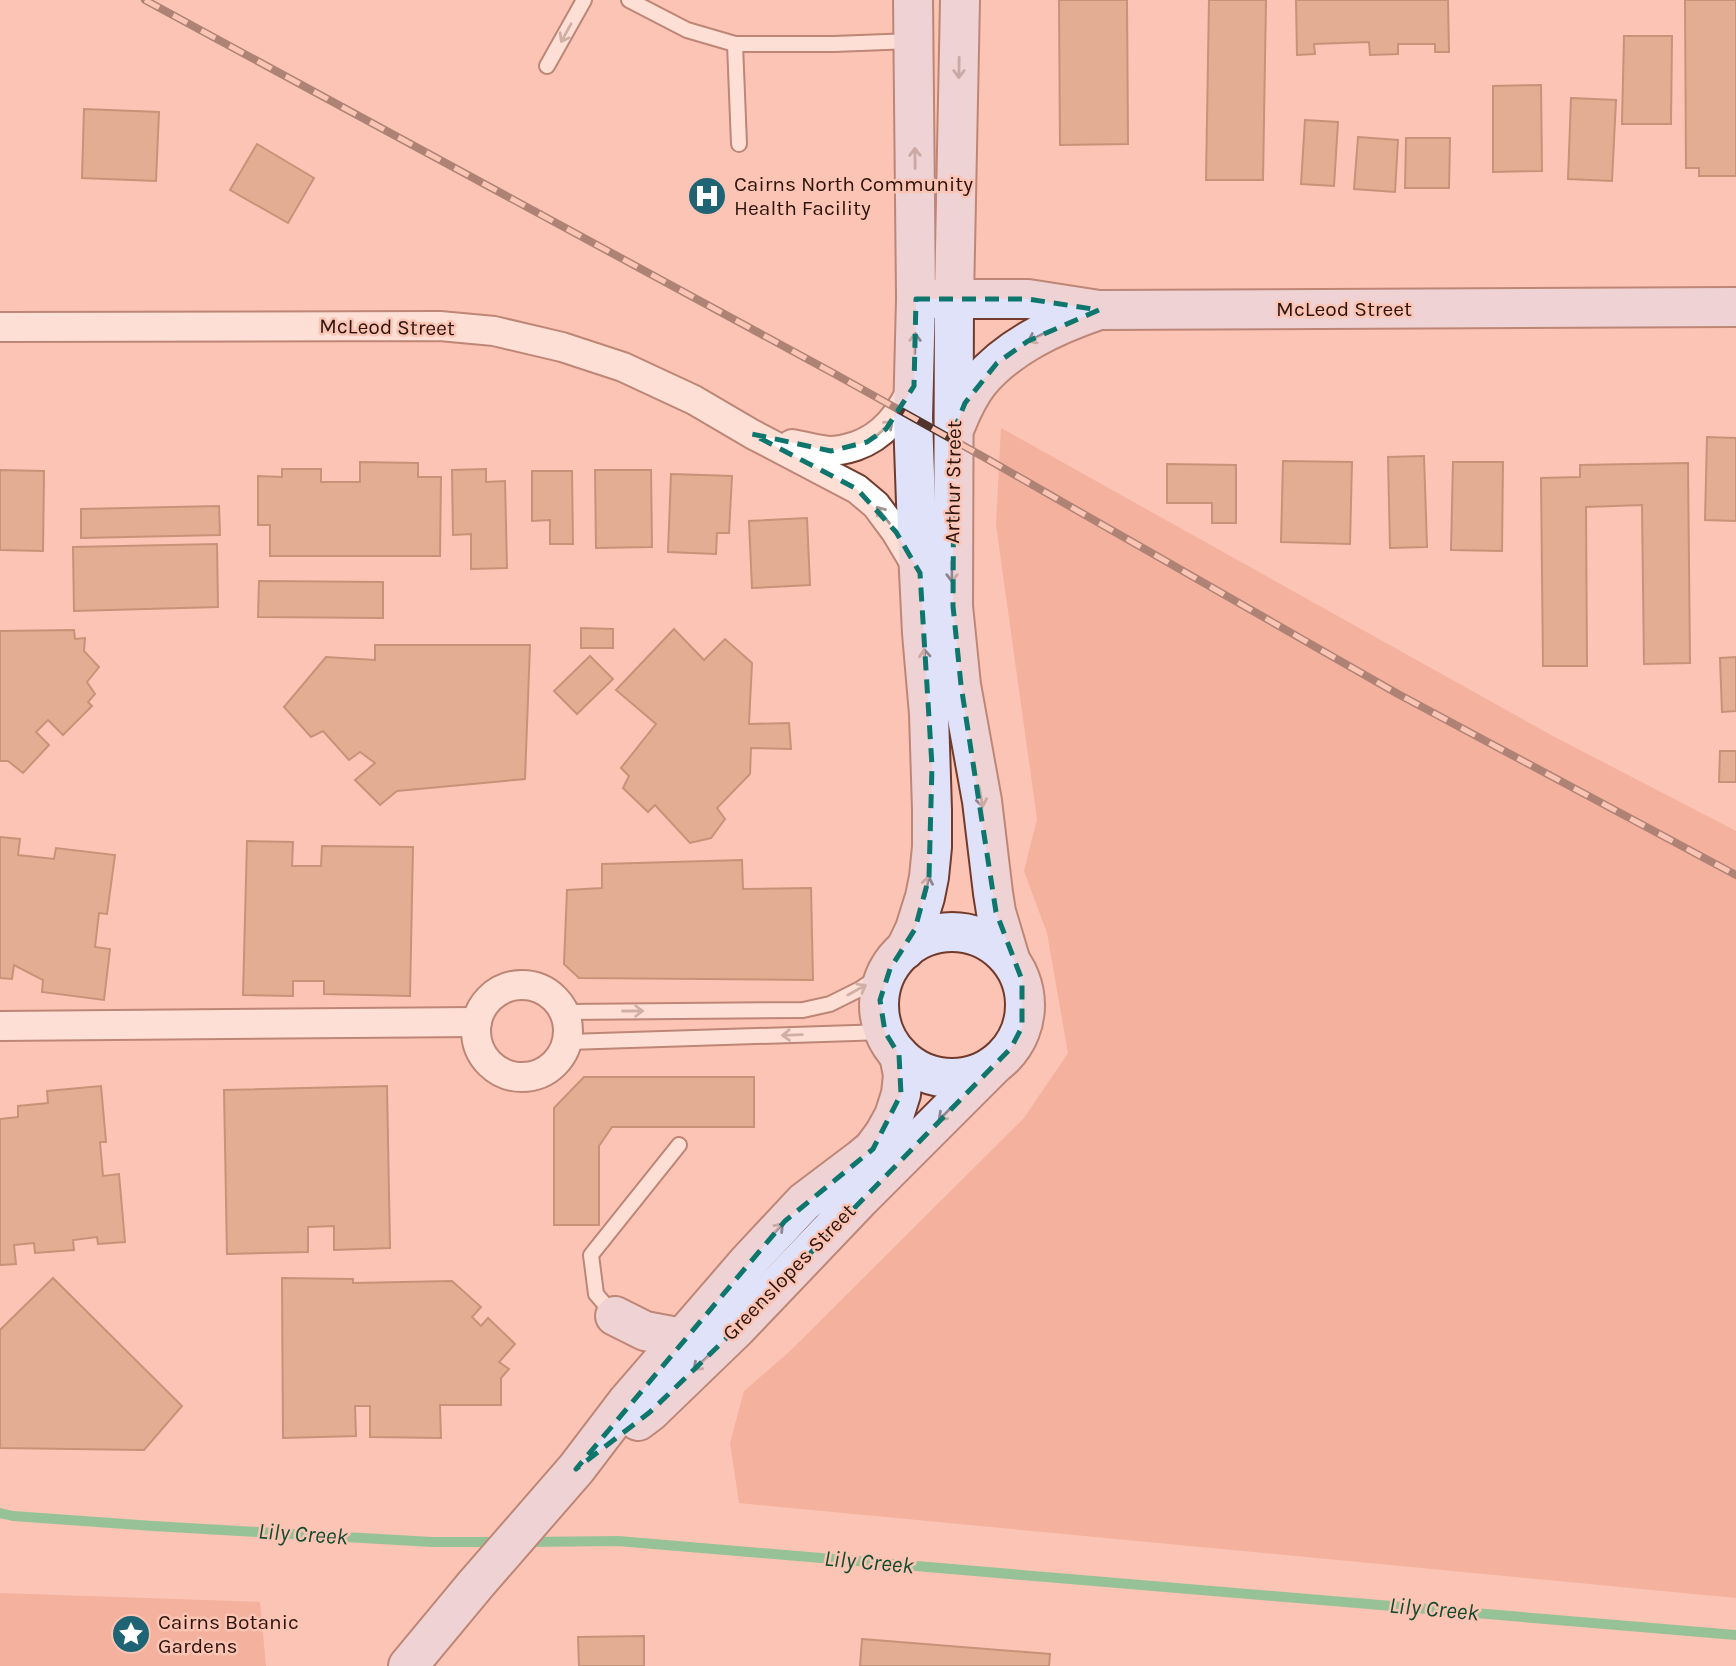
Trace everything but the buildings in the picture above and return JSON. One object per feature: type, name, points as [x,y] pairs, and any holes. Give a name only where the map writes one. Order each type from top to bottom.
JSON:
[{"type":"street","name":"Arthur Street","points":[[897,959],[915,929],[925,897],[932,847],[931,752],[913,418],[916,299],[913,0]]},
{"type":"street","name":"Arthur Street","points":[[960,0],[954,299],[952,569],[955,637],[982,801],[996,912],[1010,959]]},
{"type":"street","name":"McLeod Street","points":[[916,299],[1028,299],[1099,310],[1736,307]]},
{"type":"street","points":[[954,430],[965,403],[978,383],[997,363],[1028,341],[1099,310]]},
{"type":"street","name":"McLeod Street","points":[[0,327],[440,326],[494,331],[562,347],[623,367],[694,400],[857,489],[876,505],[897,532],[920,573]]},
{"type":"street","name":"McLeod Street","points":[[752,434],[831,451],[845,450],[867,442],[886,429],[901,411],[914,386]]},
{"type":"street","points":[[948,932],[972,934],[993,943],[1010,959],[1022,980],[1026,1004],[1022,1027],[1011,1048],[994,1065],[975,1074],[955,1078],[934,1076],[915,1068],[892,1043],[880,1016],[883,984],[897,959],[925,937],[948,932]]},
{"type":"street","points":[[532,985],[545,990],[557,1000],[565,1012],[569,1027],[568,1042],[561,1057],[550,1069],[536,1076],[520,1078],[504,1074],[491,1066],[481,1054],[476,1038],[477,1022],[482,1008],[491,997],[503,989],[532,985]]},
{"type":"street","points":[[0,1026],[477,1022]]},
{"type":"street","name":"Greenslopes Street","points":[[408,1666],[576,1469],[627,1402],[785,1221],[804,1202],[873,1149],[894,1116],[901,1094],[903,1075],[892,1043]]},
{"type":"street","name":"Greenslopes Street","points":[[576,1469],[650,1412],[737,1328],[861,1198],[994,1065]]},
{"type":"street","points":[[615,1316],[645,1331],[682,1338],[715,1318],[861,1198]]},
{"type":"lane","points":[[547,66],[584,0]]},
{"type":"lane","points":[[629,0],[687,30],[735,44],[912,41]]},
{"type":"lane","points":[[735,44],[738,144]]},
{"type":"lane","points":[[565,1012],[803,1010],[830,1004],[860,989],[897,959]]},
{"type":"lane","points":[[568,1042],[892,1043]]},
{"type":"lane","points":[[615,1316],[596,1294],[591,1255],[679,1144]]},
{"type":"highlighted area","points":[[916,299],[1028,299],[1099,310],[1028,341],[997,363],[965,403],[954,430],[953,606],[961,685],[996,912],[1022,980],[1022,1027],[1011,1048],[737,1328],[650,1412],[576,1469],[785,1221],[873,1149],[901,1094],[899,1055],[885,1032],[880,1000],[890,969],[915,929],[929,877],[932,766],[920,573],[896,532],[857,489],[752,434],[831,451],[867,442],[886,429],[914,386]]},
{"type":"shaded area","points":[[1001,428],[1551,735],[1736,831],[1736,1598],[739,1503],[730,1443],[744,1391],[789,1352],[1024,1118],[1068,1053],[1047,933],[1024,871],[1037,819],[996,525]]},
{"type":"shaded area","name":"Cairns Botanic Gardens","points":[[0,1593],[260,1602],[266,1666],[0,1666]]},
{"type":"waterway","name":"Lily Creek","points":[[0,1513],[153,1526],[432,1542],[502,1542]]},
{"type":"waterway","name":"Lily Creek","points":[[525,1542],[618,1541],[1736,1635]]},
{"type":"railway","points":[[145,0],[833,373],[1398,694],[1736,875]]},
{"type":"place","name":"Cairns North Community Health Facility","points":[[707,196]]},
{"type":"place","name":"Cairns Botanic Gardens","points":[[131,1634]]}]
